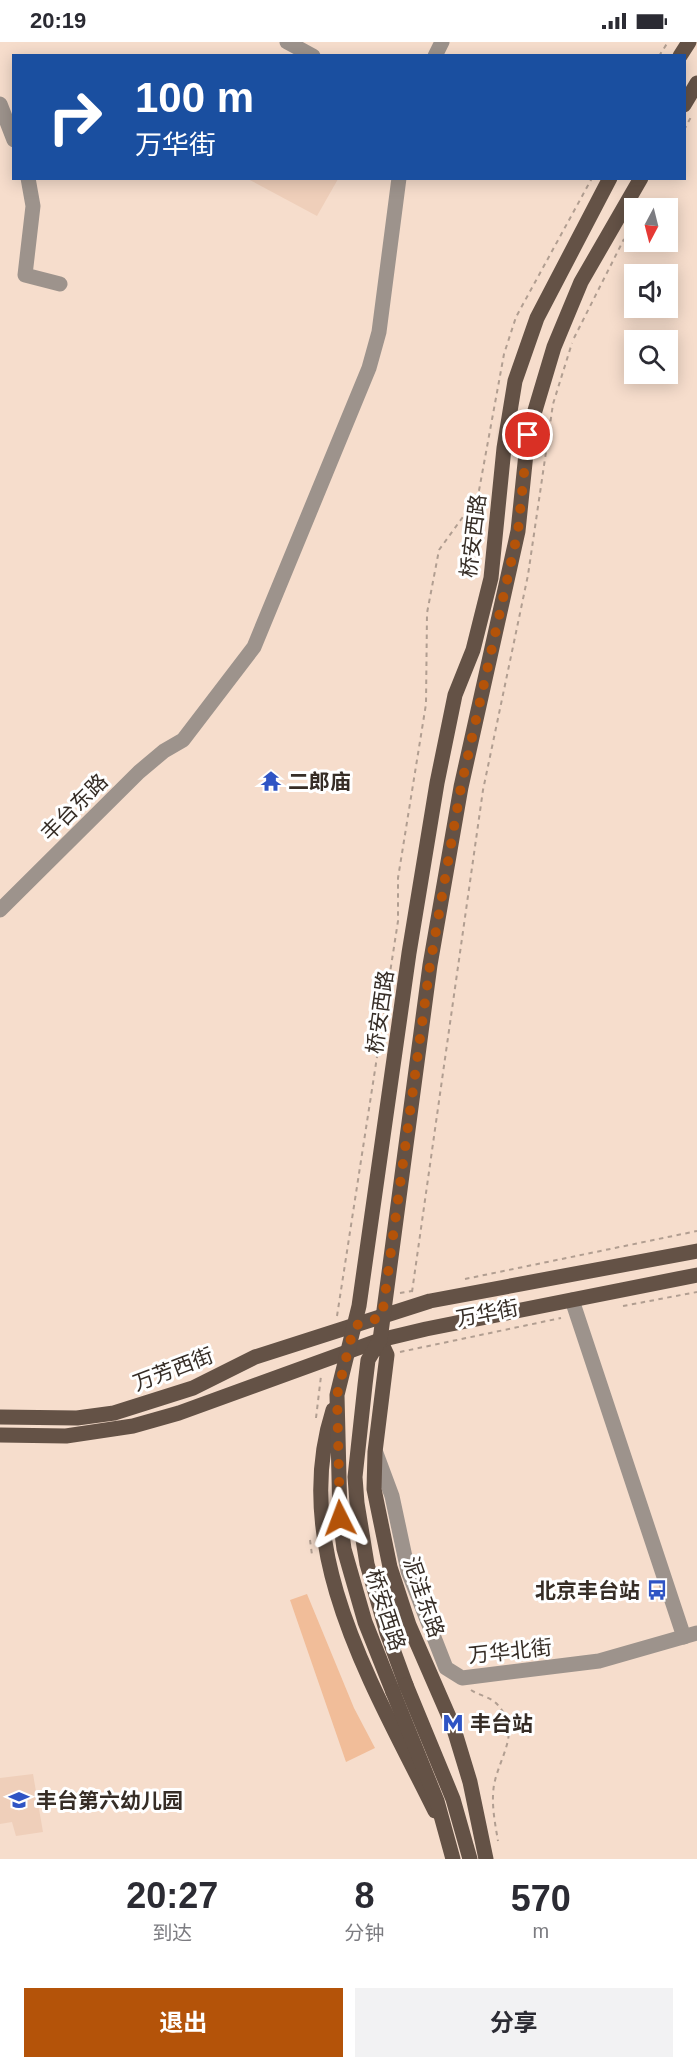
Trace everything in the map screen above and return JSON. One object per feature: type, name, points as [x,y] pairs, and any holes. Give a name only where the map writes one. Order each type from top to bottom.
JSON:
[{"type":"main road","points":[[686,102],[697,83]]},
{"type":"main road","name":"桥安西路","points":[[454,1859],[437,1801],[365,1622],[344,1549],[340,1518],[337,1395],[354,1326],[437,783],[455,695],[473,650],[491,578],[504,448],[515,381],[537,318],[609,180]]},
{"type":"main road","name":"桥安西路","points":[[470,1859],[453,1798],[406,1685],[369,1573],[360,1534],[356,1477],[368,1360],[380,1340],[430,965],[461,787],[518,531],[528,435],[554,347],[581,282],[641,180]]},
{"type":"main road","name":"万华街","points":[[354,1326],[430,1301],[697,1251]]},
{"type":"main road","name":"万华街","points":[[346,1353],[380,1340],[426,1329],[574,1307],[697,1275]]},
{"type":"main road","name":"万芳西街","points":[[0,1417],[77,1418],[114,1413],[193,1388],[255,1357],[354,1326]]},
{"type":"main road","points":[[380,1340],[387,1355]]},
{"type":"main road","name":"万芳西街","points":[[0,1435],[66,1436],[133,1426],[179,1413],[346,1353]]},
{"type":"main road","name":"泥洼东路","points":[[387,1355],[375,1452],[374,1489],[390,1567],[409,1625],[453,1726],[470,1782],[486,1859]]},
{"type":"main road","points":[[337,1395],[320,1460],[319,1487],[332,1574],[340,1606],[361,1659],[453,1850],[454,1859]]},
{"type":"street","points":[[287,42],[309,54]]},
{"type":"street","points":[[0,104],[12,135]]},
{"type":"street","points":[[28,180],[33,206],[25,275],[60,284]]},
{"type":"street","name":"丰台东路","points":[[0,910],[139,772],[164,751],[183,740],[254,647],[369,368],[379,332],[399,180]]},
{"type":"street","points":[[574,1307],[691,1635]]},
{"type":"street","name":"万华北街","points":[[375,1452],[392,1496],[408,1571],[446,1668],[462,1678],[599,1661],[691,1635]]},
{"type":"path","points":[[406,1297],[414,1290],[483,790],[528,575],[553,404],[573,342],[624,240]]},
{"type":"path","points":[[620,1306],[697,1292]]},
{"type":"path","name":"万华街","points":[[387,1355],[574,1307]]},
{"type":"path","points":[[462,1678],[472,1692],[494,1701],[506,1717],[510,1729],[509,1744],[494,1786],[493,1811],[499,1850]]},
{"type":"shaded area","points":[[250,180],[337,180],[317,216]]},
{"type":"shaded area","points":[[307,1594],[354,1708],[375,1748],[346,1762],[290,1600]]},
{"type":"shaded area","name":"丰台第六幼儿园","points":[[33,1774],[43,1832],[16,1836],[12,1822],[0,1824],[0,1778]]},
{"type":"place","name":"二郎庙","points":[[271,781]]},
{"type":"place","name":"北京丰台站","points":[[657,1590]]},
{"type":"place","name":"丰台站","points":[[453,1723]]},
{"type":"place","name":"丰台第六幼儿园","points":[[19,1800]]},
{"type":"route","points":[[340,1518],[337,1395],[342,1367],[354,1326],[382,1317],[430,965],[461,787],[518,531],[528,435]]}]
